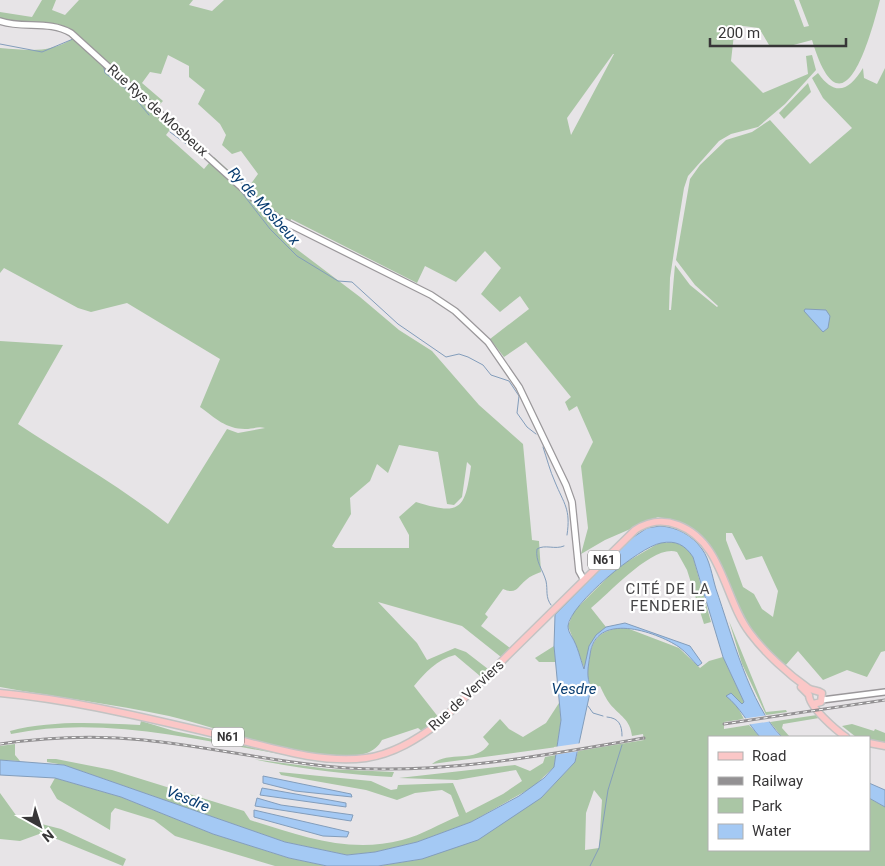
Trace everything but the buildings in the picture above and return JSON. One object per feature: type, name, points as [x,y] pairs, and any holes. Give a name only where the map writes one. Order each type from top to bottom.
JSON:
[{"type":"main road","name":"Rue Rys de Mosbeux","points":[[0,21],[11,24],[56,27],[71,33],[279,219],[423,290],[455,311],[479,332],[502,360],[519,387],[560,471],[572,502],[579,571],[584,580]]},
{"type":"main road","name":"Rue de Verviers","points":[[0,694],[91,706],[311,756],[330,759],[367,758],[408,743],[440,722],[635,530],[648,523],[672,523],[690,531],[704,544],[734,616],[745,633],[761,652],[814,693]]},
{"type":"main road","points":[[814,693],[821,701],[826,714],[851,736]]},
{"type":"main road","name":"N61","points":[[814,693],[813,704],[845,736]]},
{"type":"main road","points":[[813,704],[821,701]]},
{"type":"main road","points":[[870,745],[885,748]]},
{"type":"street","points":[[821,701],[885,692]]},
{"type":"street","points":[[814,693],[846,697]]},
{"type":"green space","points":[[42,0],[56,0],[52,10],[65,15],[79,0],[193,0],[189,5],[212,11],[224,0],[794,0],[804,27],[809,26],[799,0],[880,0],[862,57],[853,73],[844,82],[834,82],[823,69],[812,40],[786,47],[769,45],[759,28],[735,25],[731,61],[763,93],[808,74],[806,56],[812,55],[816,70],[785,104],[758,127],[731,134],[719,141],[688,176],[684,188],[670,278],[669,310],[671,310],[675,265],[690,285],[718,306],[695,285],[676,260],[690,179],[700,165],[726,140],[752,132],[770,120],[810,164],[852,128],[823,98],[812,78],[818,73],[830,86],[842,88],[852,82],[863,68],[864,78],[877,84],[885,68],[885,651],[881,652],[867,677],[847,670],[823,680],[798,651],[785,666],[758,639],[741,615],[714,551],[700,534],[677,522],[658,517],[605,540],[581,554],[588,528],[581,466],[593,442],[577,406],[569,411],[565,402],[571,397],[526,342],[504,357],[490,339],[529,309],[520,296],[500,312],[481,294],[501,268],[485,251],[456,282],[425,266],[417,283],[291,219],[286,241],[360,297],[399,330],[432,351],[479,405],[523,444],[532,540],[539,541],[541,572],[529,577],[514,591],[503,589],[485,614],[488,617],[481,626],[510,648],[501,657],[462,626],[378,602],[417,643],[427,660],[455,648],[466,652],[488,669],[480,676],[455,655],[437,663],[414,686],[439,718],[423,732],[418,728],[382,740],[371,751],[352,756],[303,752],[169,716],[0,687],[0,341],[63,345],[18,424],[113,485],[168,524],[227,429],[238,433],[265,428],[238,429],[221,422],[200,407],[220,359],[127,303],[91,312],[78,308],[4,268],[0,273],[0,48],[47,49],[56,47],[74,38],[69,28],[51,24],[8,21],[0,19],[0,12],[32,17]],"holes":[[[613,54],[614,54],[571,135],[567,118]],[[168,55],[189,66],[189,77],[205,90],[198,104],[220,124],[226,135],[222,145],[232,154],[241,151],[258,174],[248,188],[214,157],[204,169],[166,135],[175,123],[157,107],[163,101],[142,83],[150,72],[161,74]],[[399,445],[438,452],[447,504],[454,505],[462,497],[467,462],[471,466],[466,492],[463,500],[458,505],[452,508],[443,508],[416,502],[399,517],[409,535],[409,548],[335,548],[332,546],[351,514],[350,498],[370,481],[377,464],[388,473]],[[726,533],[732,533],[746,560],[762,556],[778,591],[773,617],[762,609],[754,594],[743,587],[726,540]]]},
{"type":"green space","points":[[808,83],[811,92],[784,119],[779,113]]},
{"type":"green space","points":[[673,542],[686,546],[693,557],[711,622],[704,624],[687,570],[677,552],[667,551],[656,555],[632,571],[591,608],[606,627],[593,641],[587,657],[585,670],[568,626],[574,611],[618,567],[659,543]]},
{"type":"green space","points":[[729,621],[766,712],[786,710],[787,712],[766,715],[742,664]]},
{"type":"green space","points":[[624,627],[679,648],[700,668],[709,661],[723,657],[744,702],[742,704],[727,696],[736,704],[744,719],[724,722],[724,729],[749,725],[759,736],[708,736],[708,851],[870,851],[870,799],[885,807],[885,866],[378,866],[422,859],[541,798],[575,762],[578,751],[644,740],[643,734],[632,736],[627,722],[610,704],[600,686],[591,688],[588,675],[590,653],[595,641],[603,633]],"holes":[[[594,790],[602,800],[599,848],[585,850],[586,813]]]},
{"type":"green space","points":[[554,646],[556,662],[539,662],[535,658]]},
{"type":"green space","points":[[559,703],[561,720],[557,747],[432,764],[446,758],[477,754],[484,750],[489,744],[483,737],[500,719],[509,729],[523,737],[546,723]]},
{"type":"green space","points":[[817,715],[819,718],[783,724],[782,728],[789,736],[781,736],[770,722]]},
{"type":"green space","points":[[141,721],[174,731],[292,756],[152,732],[81,727],[11,734],[10,731],[58,724],[140,725]]},
{"type":"green space","points":[[852,724],[874,731],[875,729],[885,733],[885,743],[870,740],[870,736],[855,736],[842,726]]},
{"type":"green space","points":[[15,744],[15,755],[20,761],[0,760],[0,746]]},
{"type":"green space","points":[[556,755],[554,767],[533,787],[471,822],[417,842],[375,852],[347,855],[285,842],[64,765],[47,762],[47,759],[56,759],[112,770],[244,811],[250,820],[288,832],[325,841],[363,845],[382,844],[409,838],[459,816],[451,795],[442,790],[415,793],[397,800],[366,790],[281,775],[279,772],[371,781],[391,790],[397,789],[398,785],[453,783],[466,813],[503,794],[522,781],[516,770],[457,780],[399,778],[515,765],[530,771],[543,763],[545,757]]},
{"type":"green space","points":[[253,759],[329,769],[394,772],[392,777],[357,774],[304,768]]},
{"type":"green space","points":[[55,778],[121,797],[213,834],[289,858],[327,866],[275,866],[175,836],[154,820],[115,808],[111,813],[110,830],[57,799],[50,787]]},
{"type":"green space","points":[[0,793],[18,818],[61,829],[126,859],[123,866],[42,833],[20,841],[0,839]]},
{"type":"water","points":[[805,309],[826,310],[830,316],[828,328],[823,332],[804,311]]},
{"type":"water","name":"Vesdre","points":[[660,526],[684,533],[694,540],[705,553],[735,647],[751,688],[760,707],[781,736],[759,736],[736,705],[726,696],[731,693],[742,704],[744,702],[723,657],[693,557],[680,544],[666,542],[651,547],[637,555],[607,578],[580,604],[572,616],[568,626],[569,630],[584,669],[589,646],[596,635],[606,627],[625,623],[690,646],[702,663],[698,666],[679,647],[656,635],[627,628],[614,629],[603,633],[594,641],[590,655],[588,676],[591,688],[575,762],[541,798],[478,840],[422,859],[378,866],[327,866],[289,858],[213,834],[121,797],[55,778],[0,775],[0,760],[64,765],[285,842],[347,855],[375,852],[417,842],[471,822],[519,796],[544,778],[554,767],[561,720],[554,646],[555,615],[632,538],[647,528]]},
{"type":"water","points":[[263,776],[351,794],[352,797],[295,791],[263,783]]},
{"type":"water","points":[[870,783],[885,790],[885,807],[870,799]]},
{"type":"water","points":[[262,788],[346,803],[346,807],[260,795]]},
{"type":"water","points":[[257,798],[281,805],[353,815],[351,821],[255,806]]},
{"type":"water","points":[[254,810],[349,832],[347,837],[323,836],[254,817]]},
{"type":"pier","points":[[769,715],[773,721],[746,725],[741,719]]},
{"type":"pier","points":[[582,743],[580,751],[553,755],[554,747]]},
{"type":"waterway","name":"Ry de Mosbeux","points":[[0,44],[42,52],[73,39]]},
{"type":"waterway","name":"Ry de Mosbeux","points":[[91,54],[104,68],[105,73],[131,93],[149,115]]},
{"type":"waterway","name":"Ry de Mosbeux","points":[[170,132],[189,146]]},
{"type":"waterway","name":"Ry de Mosbeux","points":[[204,158],[213,165]]},
{"type":"waterway","name":"Ry de Mosbeux","points":[[220,172],[239,189],[270,229],[297,256],[338,281],[352,282],[398,324],[446,357],[459,354],[468,357],[483,365],[491,375],[509,381],[519,396],[517,413],[527,427],[536,434]]},
{"type":"waterway","name":"Ry de Mosbeux","points":[[543,447],[566,507],[568,519],[567,535]]},
{"type":"waterway","name":"Ry de Mosbeux","points":[[551,605],[547,596],[546,581],[537,558],[537,549],[564,546]]},
{"type":"waterway","points":[[588,706],[593,713],[603,716]]},
{"type":"waterway","points":[[607,717],[619,723],[622,736]]},
{"type":"waterway","points":[[590,866],[599,848],[608,790],[622,745]]},
{"type":"railway","points":[[724,724],[885,700]]},
{"type":"railway","points":[[0,744],[72,738],[126,738],[321,766],[384,769],[459,766],[496,762],[644,738]]},
{"type":"district","name":"CITÉ DE LA FENDERIE","points":[[668,598]]}]
